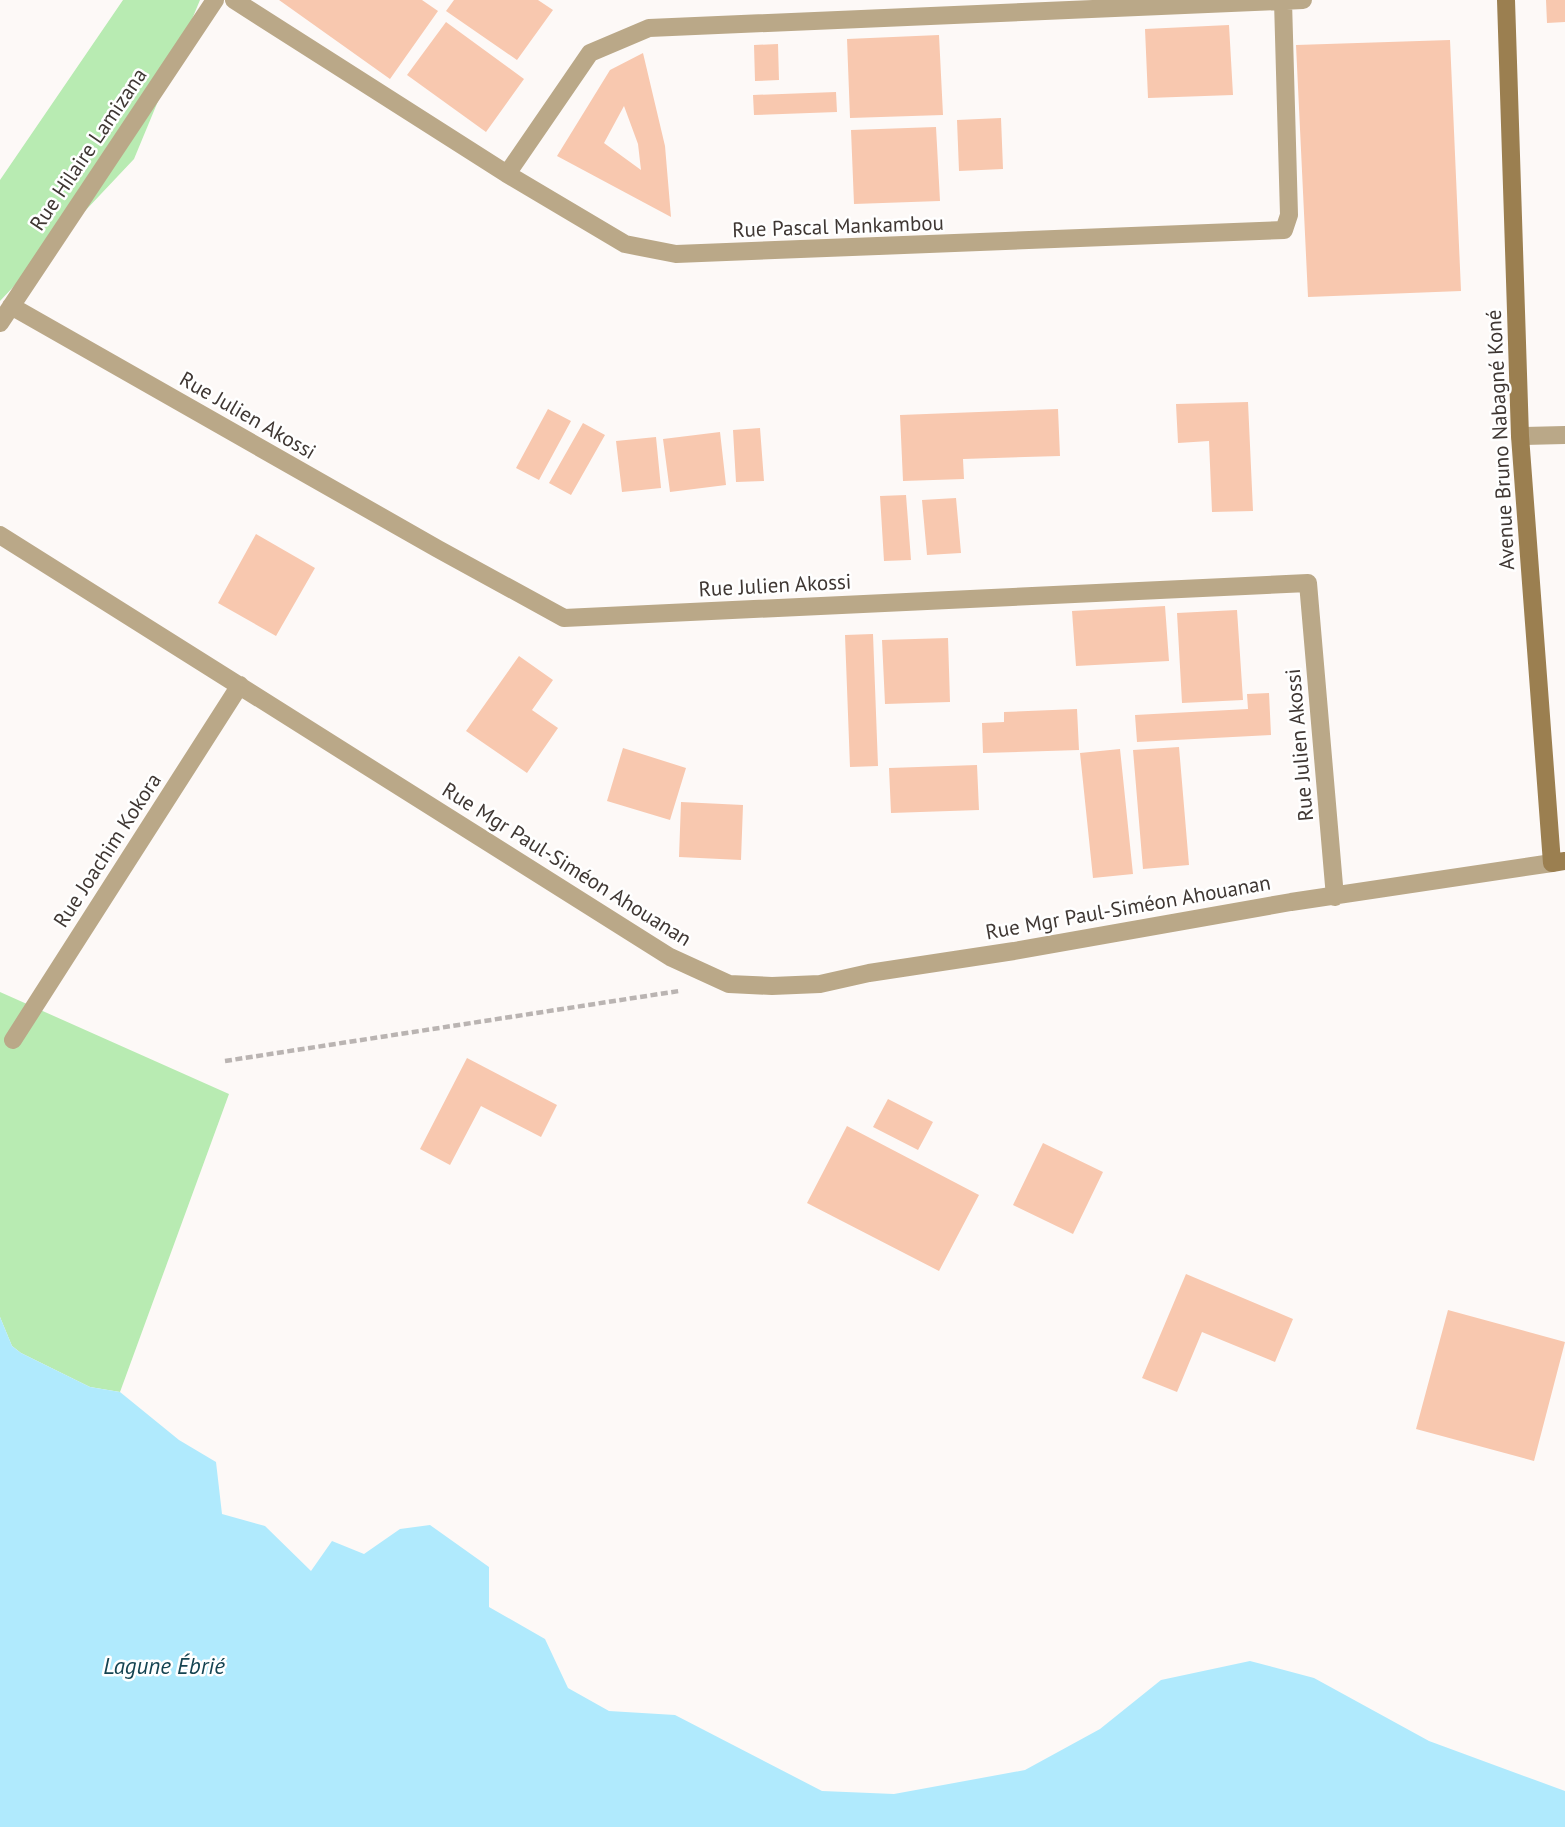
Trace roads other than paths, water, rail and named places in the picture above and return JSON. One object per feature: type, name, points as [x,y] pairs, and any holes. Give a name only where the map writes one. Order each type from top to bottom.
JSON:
[{"type":"street","name":"Rue Hilaire Lamizana","points":[[0,323],[215,0]]},
{"type":"street","name":"Rue Pascal Mankambou","points":[[234,0],[507,174],[625,244],[676,254],[1284,230],[1289,215],[1283,1]]},
{"type":"street","points":[[507,174],[590,53],[649,28],[1303,0]]},
{"type":"street","name":"Avenue Bruno Nabagné Koné","points":[[1506,0],[1520,436],[1558,862]]},
{"type":"street","name":"Rue Julien Akossi","points":[[11,306],[564,618],[1308,583],[1335,897]]},
{"type":"street","points":[[1520,436],[1565,435]]},
{"type":"street","name":"Rue Mgr Paul-Siméon Ahouanan","points":[[0,535],[670,957],[729,984],[820,984],[869,973],[1014,951],[1291,902],[1558,862]]},
{"type":"street","name":"Rue Joachim Kokora","points":[[13,1040],[240,685]]},
{"type":"water","name":"Lagune Ébrié","points":[[0,1317],[12,1346],[21,1353],[90,1387],[120,1392],[179,1440],[216,1462],[222,1514],[265,1526],[311,1571],[332,1541],[364,1554],[400,1529],[430,1525],[489,1567],[489,1607],[545,1639],[568,1688],[609,1711],[675,1715],[822,1791],[894,1794],[1025,1770],[1100,1729],[1161,1680],[1250,1661],[1314,1678],[1429,1741],[1565,1791],[1565,1827],[0,1827]]}]
